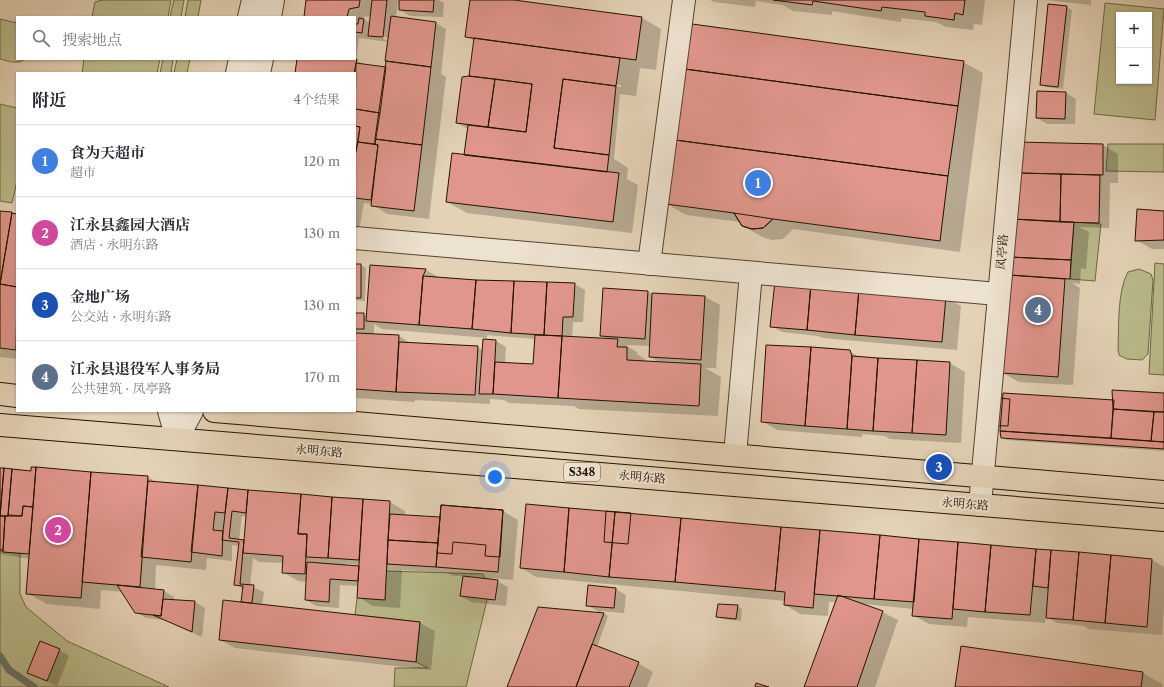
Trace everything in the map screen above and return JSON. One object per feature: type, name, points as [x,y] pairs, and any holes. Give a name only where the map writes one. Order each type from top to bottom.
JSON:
[{"type":"main road","points":[[0,394],[16,396]]},
{"type":"main road","points":[[226,412],[1164,492]]},
{"type":"main road","name":"永明东路","points":[[0,425],[1164,520]]},
{"type":"street","points":[[249,16],[252,0]]},
{"type":"street","points":[[270,16],[273,0]]},
{"type":"street","points":[[649,264],[684,0]]},
{"type":"street","name":"凤亭路","points":[[980,505],[981,476],[1026,0]]},
{"type":"street","points":[[237,72],[240,60]]},
{"type":"street","points":[[259,72],[262,60]]},
{"type":"street","points":[[356,238],[998,294]]},
{"type":"street","points":[[735,455],[751,273]]},
{"type":"street","points":[[169,412],[177,439]]},
{"type":"street","points":[[177,439],[191,412]]},
{"type":"green space","points":[[102,0],[171,0],[168,16],[92,16],[95,2]]},
{"type":"green space","points":[[174,0],[184,0],[181,16],[170,16]]},
{"type":"green space","points":[[188,0],[201,0],[198,16],[185,16]]},
{"type":"green space","points":[[1105,3],[1164,9],[1155,120],[1094,114]]},
{"type":"green space","points":[[0,19],[16,23],[16,60],[24,60],[13,62],[0,59]]},
{"type":"green space","points":[[84,60],[160,60],[157,72],[82,72]]},
{"type":"green space","points":[[163,60],[173,60],[171,72],[160,72]]},
{"type":"green space","points":[[177,60],[190,60],[187,72],[174,72]]},
{"type":"green space","points":[[0,104],[16,108],[16,185],[12,203],[0,201]]},
{"type":"green space","points":[[1108,144],[1164,144],[1164,172],[1106,171]]},
{"type":"green space","points":[[1074,222],[1101,224],[1095,281],[1070,279]]},
{"type":"green space","points":[[1155,263],[1164,264],[1164,375],[1149,374]]},
{"type":"green space","points":[[1139,269],[1151,274],[1153,280],[1148,354],[1142,360],[1127,359],[1119,355],[1118,349],[1119,310],[1124,280],[1128,272]]},
{"type":"green space","points":[[0,551],[20,553],[20,594],[26,607],[67,641],[169,687],[0,687]]},
{"type":"green space","points":[[386,571],[483,574],[490,588],[466,687],[394,687],[395,668],[428,668],[416,662],[420,622],[355,615],[357,598]]},
{"type":"building","points":[[306,0],[360,0],[359,7],[349,9],[347,16],[304,16]]},
{"type":"building","points":[[372,0],[387,0],[383,37],[368,36]]},
{"type":"building","points":[[399,0],[434,0],[433,12],[399,10]]},
{"type":"building","points":[[470,0],[514,0],[642,17],[636,60],[465,37]]},
{"type":"building","points":[[773,0],[965,0],[963,15],[955,13],[954,20],[925,16],[925,12],[882,7],[881,11],[813,1],[812,5]]},
{"type":"building","points":[[1048,4],[1067,6],[1058,87],[1040,85]]},
{"type":"building","points":[[391,16],[436,22],[431,67],[385,61]]},
{"type":"building","points":[[359,18],[364,19],[362,33],[356,32],[356,24],[358,24]]},
{"type":"building","points":[[692,24],[964,61],[958,106],[685,69]]},
{"type":"building","points":[[474,38],[620,58],[616,86],[563,79],[554,148],[609,155],[607,172],[464,155],[468,125],[526,132],[532,84],[469,76]]},
{"type":"building","points":[[357,59],[354,72],[295,72],[297,60]]},
{"type":"building","points":[[386,61],[431,67],[422,145],[375,139]]},
{"type":"building","points":[[356,63],[386,67],[380,113],[356,109]]},
{"type":"building","points":[[685,69],[958,106],[948,176],[675,140]]},
{"type":"building","points":[[469,76],[495,79],[488,127],[456,123],[462,77]]},
{"type":"building","points":[[495,79],[532,84],[526,132],[488,127]]},
{"type":"building","points":[[563,79],[616,86],[609,155],[554,148]]},
{"type":"building","points":[[1037,91],[1066,92],[1065,119],[1036,118]]},
{"type":"building","points":[[356,109],[380,113],[375,144],[358,142],[360,127],[356,126]]},
{"type":"building","points":[[356,126],[360,127],[356,150]]},
{"type":"building","points":[[375,139],[422,145],[414,211],[371,206],[378,145],[375,144]]},
{"type":"building","points":[[675,140],[948,176],[940,241],[773,219],[763,228],[752,229],[742,226],[734,213],[666,204]]},
{"type":"building","points":[[358,142],[378,145],[371,200],[356,198],[356,151]]},
{"type":"building","points":[[1018,142],[1103,144],[1103,175],[1018,173]]},
{"type":"building","points":[[452,153],[619,173],[613,222],[446,202]]},
{"type":"building","points":[[1018,173],[1061,174],[1060,222],[1013,219]]},
{"type":"building","points":[[1061,174],[1100,175],[1099,223],[1060,222]]},
{"type":"building","points":[[1137,209],[1164,211],[1164,240],[1135,241]]},
{"type":"building","points":[[0,211],[12,212],[0,284]]},
{"type":"building","points":[[12,213],[16,214],[16,287],[0,284]]},
{"type":"building","points":[[734,213],[773,219],[763,228],[752,229],[742,226]]},
{"type":"building","points":[[1013,219],[1074,222],[1071,260],[1010,257]]},
{"type":"building","points":[[1010,257],[1071,260],[1070,279],[1009,275]]},
{"type":"building","points":[[356,264],[361,264],[361,298],[356,298]]},
{"type":"building","points":[[370,265],[426,269],[423,276],[419,325],[366,321]]},
{"type":"building","points":[[1009,275],[1065,279],[1058,377],[1002,373]]},
{"type":"building","points":[[423,276],[476,280],[472,329],[419,325]]},
{"type":"building","points":[[476,280],[514,281],[511,333],[472,329]]},
{"type":"building","points":[[514,281],[547,282],[544,335],[511,333]]},
{"type":"building","points":[[775,281],[811,284],[807,330],[770,327]]},
{"type":"building","points":[[547,282],[575,283],[573,317],[563,317],[562,336],[544,335]]},
{"type":"building","points":[[0,284],[16,287],[16,350],[0,348]]},
{"type":"building","points":[[811,284],[859,289],[855,335],[807,330]]},
{"type":"building","points":[[603,288],[648,291],[645,339],[600,336]]},
{"type":"building","points":[[859,289],[946,296],[942,342],[855,335]]},
{"type":"building","points":[[652,293],[705,296],[701,360],[649,357]]},
{"type":"building","points":[[356,313],[364,313],[364,329],[356,329]]},
{"type":"building","points":[[356,333],[399,335],[396,392],[356,389]]},
{"type":"building","points":[[535,335],[562,336],[558,398],[493,394],[495,362],[533,364]]},
{"type":"building","points":[[562,336],[618,339],[617,347],[627,347],[627,360],[701,364],[699,406],[558,398]]},
{"type":"building","points":[[483,339],[496,340],[493,394],[479,394]]},
{"type":"building","points":[[399,342],[478,346],[475,395],[396,392]]},
{"type":"building","points":[[766,345],[811,347],[805,426],[761,422]]},
{"type":"building","points":[[811,347],[850,350],[852,356],[847,429],[805,426]]},
{"type":"building","points":[[852,356],[878,358],[873,431],[847,429]]},
{"type":"building","points":[[878,358],[917,360],[912,433],[873,431]]},
{"type":"building","points":[[917,360],[950,362],[946,435],[912,433]]},
{"type":"building","points":[[1112,390],[1164,393],[1164,412],[1113,409]]},
{"type":"building","points":[[1003,393],[1114,400],[1111,438],[1000,431]]},
{"type":"building","points":[[985,397],[1010,399],[1008,426],[983,425]]},
{"type":"building","points":[[1113,409],[1154,412],[1151,441],[1111,438]]},
{"type":"building","points":[[1154,412],[1164,412],[1164,442],[1151,441]]},
{"type":"building","points":[[1000,431],[1164,442],[1164,449],[1001,438]]},
{"type":"building","points":[[31,467],[36,467],[33,507],[23,506],[22,516],[8,515],[12,469],[31,471]]},
{"type":"building","points":[[36,467],[91,472],[81,598],[26,594]]},
{"type":"building","points":[[0,468],[4,468],[0,516]]},
{"type":"building","points":[[4,468],[12,469],[8,516],[0,516]]},
{"type":"building","points":[[91,472],[148,476],[140,587],[82,582]]},
{"type":"building","points":[[148,481],[198,485],[191,562],[141,557]]},
{"type":"building","points":[[198,485],[228,488],[225,513],[215,512],[213,530],[223,531],[222,556],[191,552]]},
{"type":"building","points":[[228,488],[248,490],[246,513],[232,511],[229,538],[244,540],[240,584],[254,585],[252,603],[241,602],[243,586],[234,585],[239,542],[222,540]]},
{"type":"building","points":[[248,490],[301,494],[298,534],[307,534],[305,574],[282,573],[283,556],[243,553]]},
{"type":"building","points":[[301,494],[332,497],[328,558],[306,557],[307,534],[298,534]]},
{"type":"building","points":[[332,497],[363,499],[359,560],[328,558]]},
{"type":"building","points":[[363,499],[390,501],[385,600],[357,598]]},
{"type":"building","points":[[526,504],[569,508],[564,572],[520,568]]},
{"type":"building","points":[[441,505],[503,510],[498,572],[436,567]]},
{"type":"building","points":[[441,505],[503,510],[500,557],[485,556],[486,545],[453,542],[452,554],[437,553]]},
{"type":"building","points":[[23,506],[33,507],[29,554],[3,552],[5,516],[22,516]]},
{"type":"building","points":[[569,508],[615,512],[609,577],[564,572]]},
{"type":"building","points":[[606,511],[631,513],[628,544],[604,542]]},
{"type":"building","points":[[615,512],[681,518],[675,582],[609,577]]},
{"type":"building","points":[[390,514],[440,517],[438,543],[388,540]]},
{"type":"building","points":[[0,516],[5,516],[3,550],[0,550]]},
{"type":"building","points":[[681,518],[781,527],[775,591],[675,582]]},
{"type":"building","points":[[781,527],[820,530],[813,608],[784,605],[785,592],[775,591]]},
{"type":"building","points":[[820,530],[880,535],[874,599],[814,594]]},
{"type":"building","points":[[880,535],[919,539],[914,602],[874,599]]},
{"type":"building","points":[[919,539],[958,542],[952,619],[912,616]]},
{"type":"building","points":[[388,540],[438,543],[436,567],[387,564]]},
{"type":"building","points":[[958,542],[991,545],[985,612],[953,609]]},
{"type":"building","points":[[991,545],[1036,549],[1030,615],[985,612]]},
{"type":"building","points":[[1036,549],[1051,550],[1048,588],[1033,586]]},
{"type":"building","points":[[1051,550],[1079,552],[1073,620],[1046,618]]},
{"type":"building","points":[[1079,552],[1111,555],[1105,623],[1073,620]]},
{"type":"building","points":[[1111,555],[1152,559],[1147,627],[1105,623]]},
{"type":"building","points":[[307,562],[359,566],[358,581],[330,579],[329,602],[305,600]]},
{"type":"building","points":[[463,576],[498,580],[495,600],[460,596]]},
{"type":"building","points":[[117,585],[164,590],[161,616],[135,613]]},
{"type":"building","points":[[588,585],[616,588],[614,608],[586,606]]},
{"type":"building","points":[[838,595],[883,611],[857,687],[804,687]]},
{"type":"building","points":[[163,599],[195,601],[192,632],[153,615],[161,616]]},
{"type":"building","points":[[223,600],[420,622],[416,662],[219,640]]},
{"type":"building","points":[[718,604],[738,605],[736,619],[716,617]]},
{"type":"building","points":[[538,607],[604,613],[576,687],[507,687]]},
{"type":"building","points":[[40,641],[60,649],[47,681],[27,673]]},
{"type":"building","points":[[592,644],[639,662],[629,687],[576,687]]},
{"type":"building","points":[[961,646],[1143,672],[1141,687],[955,687]]},
{"type":"building","points":[[756,683],[769,687],[755,687]]},
{"type":"waterway","points":[[0,656],[9,670],[34,687]]},
{"type":"place","name":"食为天超市","points":[[758,183]]},
{"type":"place","name":"江永县退役军人事务局","points":[[1038,310]]},
{"type":"place","name":"金地广场","points":[[939,467]]},
{"type":"place","name":"江永县鑫园大酒店","points":[[58,530]]}]
